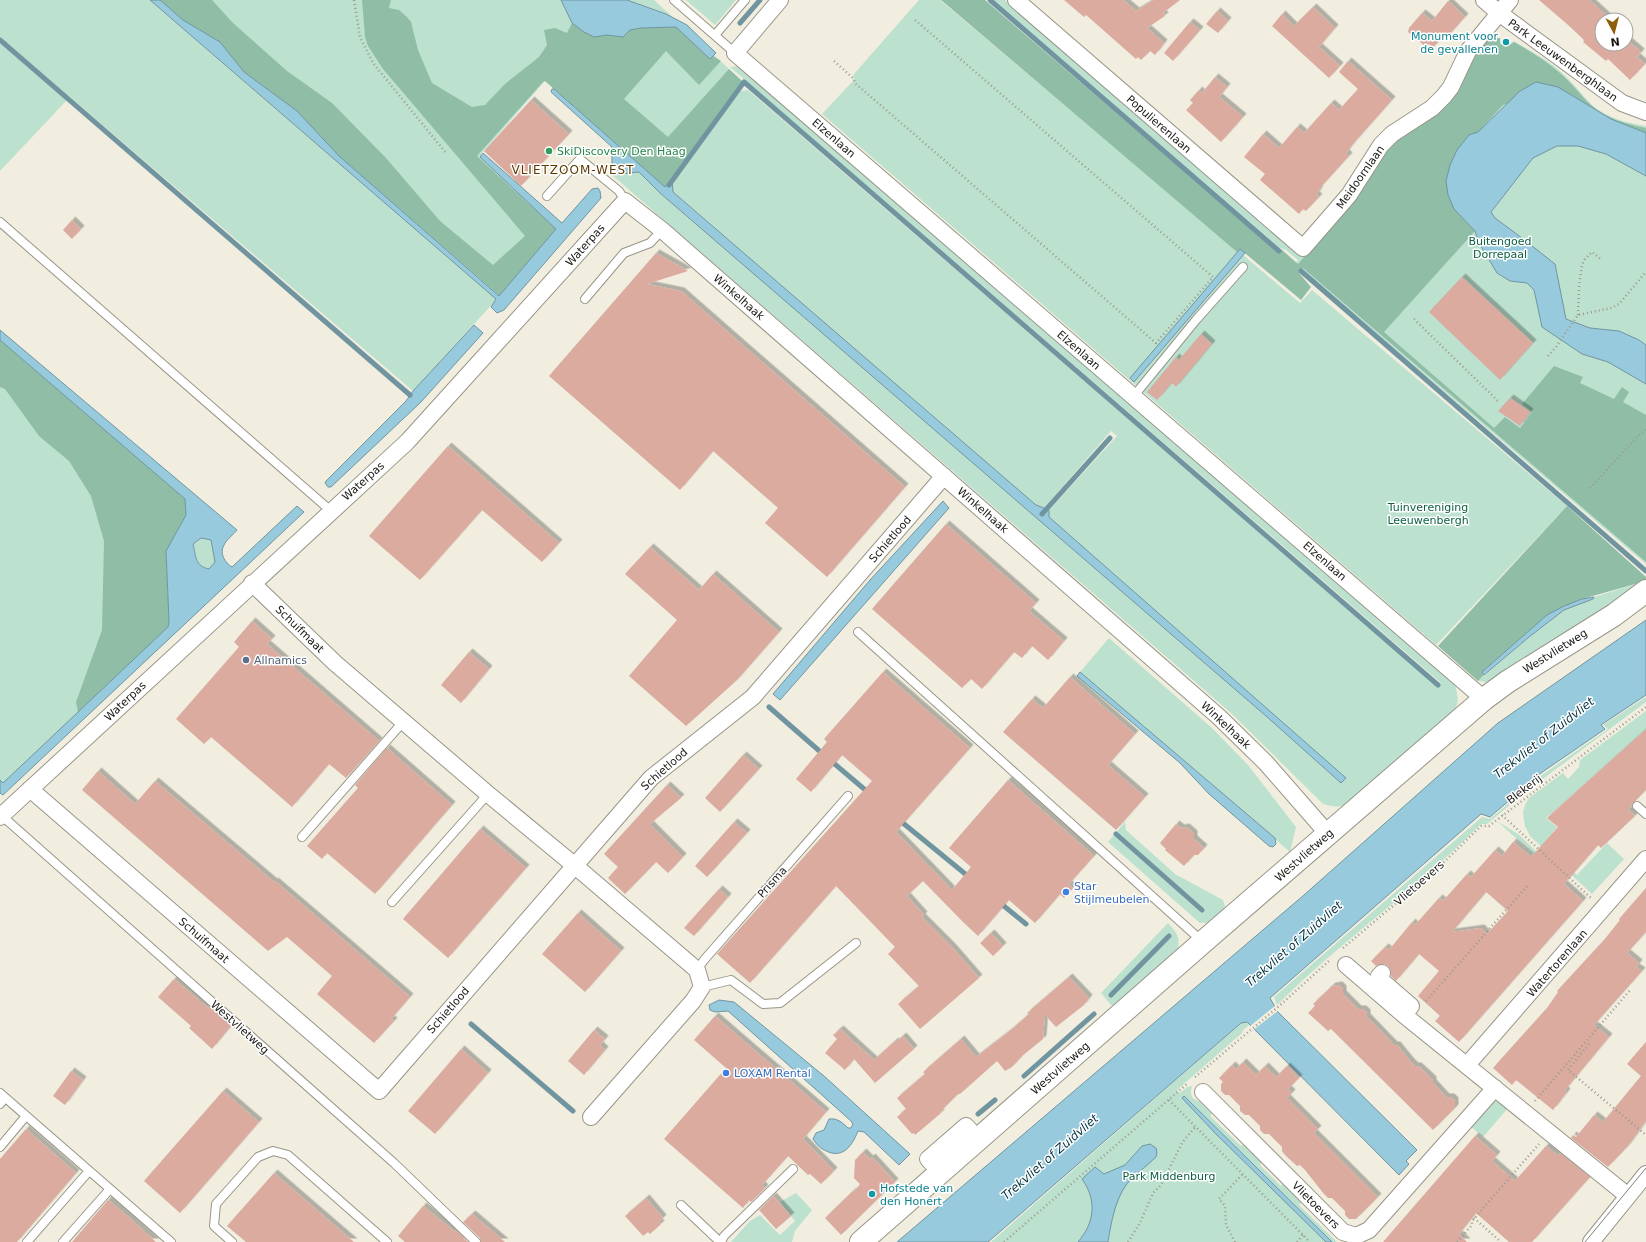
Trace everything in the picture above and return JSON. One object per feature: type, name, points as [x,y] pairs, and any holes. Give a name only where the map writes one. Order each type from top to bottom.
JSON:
[{"type":"street","points":[[735,53],[780,0]]},
{"type":"street","name":"Park Leeuwenberghlaan","points":[[1484,0],[1499,13],[1622,103],[1646,112]]},
{"type":"street","name":"Meidoornlaan","points":[[1303,248],[1349,195],[1381,145],[1398,130],[1432,108],[1444,96],[1451,87],[1468,51],[1510,0]]},
{"type":"street","name":"Populierenlaan","points":[[1019,1],[1303,248]]},
{"type":"street","name":"Elzenlaan","points":[[735,53],[1484,700]]},
{"type":"street","name":"Winkelhaak","points":[[625,201],[662,230],[1219,717],[1266,763],[1328,834]]},
{"type":"street","name":"Waterpas","points":[[1,816],[252,583],[407,442],[625,201]]},
{"type":"street","name":"Schietlood","points":[[379,1091],[651,778],[753,696],[944,476]]},
{"type":"street","name":"Schuifmaat","points":[[252,583],[335,663],[488,794],[574,865]]},
{"type":"street","name":"Westvlietweg","points":[[861,1242],[1203,942],[1484,700],[1507,682],[1614,614],[1646,591]]},
{"type":"street","name":"Schuifmaat","points":[[30,789],[379,1091]]},
{"type":"street","name":"Watertorenlaan","points":[[1467,1065],[1646,859]]},
{"type":"street","points":[[574,865],[697,970],[702,987],[693,1001],[591,1117]]},
{"type":"street","points":[[1346,965],[1407,1017],[1628,1196]]},
{"type":"street","points":[[1382,973],[1379,976],[1382,981],[1411,1006],[1407,1017]]},
{"type":"street","name":"Vlietoevers","points":[[1202,1092],[1343,1232],[1356,1236],[1369,1230],[1495,1088]]},
{"type":"street","points":[[1591,1242],[1646,1174]]},
{"type":"lane","name":"Elzenlaan","points":[[674,0],[735,53]]},
{"type":"lane","points":[[715,35],[745,0]]},
{"type":"lane","points":[[547,196],[580,159],[618,191],[625,201]]},
{"type":"lane","points":[[0,222],[331,511]]},
{"type":"lane","points":[[585,299],[624,254],[650,243],[662,230]]},
{"type":"lane","points":[[1133,396],[1196,320],[1243,267]]},
{"type":"lane","points":[[858,632],[1203,942]]},
{"type":"lane","points":[[302,837],[403,722]]},
{"type":"lane","points":[[392,902],[488,794]]},
{"type":"lane","name":"Prisma","points":[[697,970],[704,960],[848,796]]},
{"type":"lane","points":[[1637,806],[1646,814]]},
{"type":"lane","name":"Westvlietweg","points":[[1,816],[394,1163],[476,1242]]},
{"type":"lane","points":[[702,987],[731,980],[763,1004],[780,1003],[856,943]]},
{"type":"lane","points":[[2,1099],[26,1116],[171,1242]]},
{"type":"lane","points":[[0,1147],[26,1116]]},
{"type":"lane","points":[[232,1242],[214,1226],[216,1204],[258,1157],[273,1151],[288,1155],[387,1242]]},
{"type":"lane","points":[[681,1205],[720,1242],[724,1236],[793,1169]]},
{"type":"lane","points":[[27,1242],[89,1171]]},
{"type":"lane","points":[[63,1242],[110,1189]]},
{"type":"path","points":[[354,0],[360,37],[374,63],[446,153]]},
{"type":"path","points":[[834,61],[853,78],[856,84],[1156,343],[1213,277],[914,19]]},
{"type":"path","points":[[1548,356],[1577,316],[1579,286],[1585,259],[1592,252],[1602,260]]},
{"type":"path","points":[[1577,316],[1611,308],[1619,304],[1646,272]]},
{"type":"path","points":[[1414,319],[1499,402]]},
{"type":"path","points":[[1590,488],[1638,436],[1646,430]]},
{"type":"path","name":"Blekerij","points":[[1603,909],[1502,815],[1646,706]]},
{"type":"path","name":"Vlietoevers","points":[[1343,948],[1440,866],[1481,826],[1489,826],[1502,815]]},
{"type":"path","points":[[1407,1017],[1529,884]]},
{"type":"path","points":[[1004,1242],[1250,1029],[1278,1007],[1331,959]]},
{"type":"path","points":[[1525,1113],[1631,989]]},
{"type":"path","points":[[1589,1044],[1568,1070],[1646,1135]]},
{"type":"path","points":[[1169,1100],[1310,1242]]},
{"type":"path","points":[[1128,1242],[1140,1223],[1153,1193],[1161,1186],[1182,1143],[1195,1127]]},
{"type":"path","points":[[1457,1242],[1472,1225],[1474,1218],[1549,1132]]},
{"type":"path","points":[[1234,1242],[1226,1225],[1225,1206],[1219,1199],[1242,1175]]},
{"type":"path","points":[[1474,1218],[1500,1242]]},
{"type":"path","points":[[1297,1242],[1303,1235]]},
{"type":"green space","points":[[0,0],[150,0],[380,199],[153,0],[654,0],[742,81],[665,187],[545,81],[481,154],[568,231],[496,300],[413,391],[0,37]]},
{"type":"green space","points":[[160,0],[212,0],[233,23],[287,71],[332,103],[386,158],[440,221],[493,265],[525,236],[383,69],[368,46],[365,37],[362,0],[391,0],[389,8],[399,10],[411,22],[418,50],[432,83],[472,107],[485,105],[505,84],[539,57],[547,45],[544,30],[555,28],[567,33],[572,23],[594,37],[607,35],[623,37],[630,30],[641,28],[676,27],[710,58],[713,56],[721,61],[699,85],[666,51],[624,99],[668,137],[729,69],[742,81],[665,187],[545,81],[543,82],[477,156],[556,229],[500,296],[339,156],[297,111],[244,72],[220,42],[183,20]]},
{"type":"green space","points":[[686,0],[736,0],[715,25]]},
{"type":"green space","name":"Tuinvereniging Leeuwenbergh","points":[[919,0],[940,0],[1300,303],[1312,290],[1567,506],[1436,645],[822,114],[853,81],[854,74]]},
{"type":"green space","points":[[941,0],[985,0],[1278,252],[1281,249],[1298,264],[1359,194],[1389,146],[1423,123],[1453,98],[1473,57],[1484,40],[1500,38],[1500,44],[1506,45],[1514,42],[1538,56],[1555,69],[1598,111],[1632,125],[1646,128],[1646,133],[1611,119],[1558,87],[1503,105],[1478,132],[1469,135],[1454,209],[1475,231],[1384,332],[1494,428],[1505,417],[1520,428],[1532,412],[1522,404],[1554,366],[1583,377],[1580,383],[1614,399],[1622,387],[1629,392],[1623,402],[1646,415],[1646,562],[1303,268],[1299,273],[1311,287],[1301,300],[1240,249],[1237,252]]},
{"type":"green space","name":"Buitengoed Dorrepaal","points":[[993,0],[1005,0],[1302,257],[1357,194],[1388,145],[1423,122],[1484,39],[1500,38],[1501,44],[1505,45],[1514,41],[1557,68],[1598,110],[1618,119],[1646,126],[1646,564],[1295,264],[1298,260],[1286,250],[1280,248]]},
{"type":"green space","points":[[1,43],[68,99],[0,171],[0,45]]},
{"type":"green space","points":[[739,66],[1455,685],[1458,702],[1451,718],[1353,802],[1338,806],[1323,804],[1232,714],[612,175],[639,172],[660,193],[1266,716],[1341,783],[1345,778],[1049,517],[1049,510],[1117,436],[1111,431],[1044,508],[1036,506],[673,192],[672,184],[740,91],[748,90],[1438,687],[1441,683],[730,67]]},
{"type":"green space","points":[[0,335],[225,527],[212,591],[0,789]]},
{"type":"green space","points":[[0,340],[185,499],[186,515],[166,551],[168,627],[78,712],[76,702],[102,630],[104,541],[91,496],[69,461],[39,436],[5,389],[0,387]]},
{"type":"green space","points":[[1567,506],[1646,577],[1646,581],[1582,599],[1547,615],[1482,672],[1484,675],[1478,681],[1438,646]]},
{"type":"green space","points":[[1646,581],[1498,679],[1486,682],[1478,681],[1529,637],[1564,610],[1593,599],[1594,597]]},
{"type":"green space","points":[[1109,638],[1212,728],[1248,765],[1296,827],[1290,852],[1080,672]]},
{"type":"green space","points":[[1646,697],[1646,702],[1524,793],[1487,824],[1481,824],[1431,871],[1327,959],[1277,1005],[1274,997],[1482,817],[1490,819],[1542,775],[1608,729],[1603,725]]},
{"type":"green space","points":[[1646,711],[1646,729],[1546,818],[1557,827],[1543,844],[1577,875],[1607,843],[1624,859],[1592,894],[1530,836],[1525,826],[1523,813],[1525,805],[1529,798],[1563,773],[1568,779],[1579,767],[1580,760]]},
{"type":"green space","points":[[1497,821],[1518,834],[1538,853],[1536,856]]},
{"type":"green space","points":[[1125,822],[1126,830],[1175,874],[1223,900],[1225,906],[1224,912],[1213,922],[1200,923],[1108,842]]},
{"type":"green space","points":[[1168,923],[1177,935],[1179,941],[1178,950],[1116,1006],[1111,1005],[1101,993]]},
{"type":"green space","name":"Park Middenburg","points":[[1246,1022],[1249,1025],[1243,1030],[1242,1033],[1177,1090],[1180,1093],[1187,1087],[1192,1086],[1191,1095],[1195,1099],[1207,1104],[1214,1112],[1210,1116],[1241,1146],[1245,1143],[1263,1161],[1260,1165],[1281,1186],[1284,1182],[1303,1201],[1299,1205],[1337,1242],[1332,1242],[1184,1096],[1328,1242],[991,1242],[1241,1023]]},
{"type":"green space","points":[[1492,1101],[1502,1102],[1508,1108],[1483,1137],[1469,1125]]},
{"type":"green space","points":[[796,1193],[812,1210],[795,1231],[792,1242],[731,1242],[750,1221],[760,1215],[780,1235],[795,1221],[780,1202]]},
{"type":"water","points":[[150,0],[160,0],[183,20],[220,42],[244,72],[297,111],[339,156],[499,296],[556,229],[480,157],[483,153],[562,223],[592,189],[598,188],[601,198],[504,310],[497,313],[491,307],[496,299]]},
{"type":"water","points":[[561,0],[627,0],[666,14],[687,25],[716,53],[710,59],[676,27],[641,28],[630,30],[623,37],[607,35],[594,37],[572,23]]},
{"type":"water","points":[[1536,82],[1558,87],[1611,119],[1646,133],[1646,176],[1606,154],[1578,146],[1557,146],[1533,158],[1491,212],[1495,218],[1555,264],[1566,319],[1590,328],[1619,331],[1639,340],[1646,345],[1646,384],[1608,362],[1582,354],[1542,327],[1534,290],[1527,283],[1510,281],[1497,273],[1479,243],[1475,231],[1454,209],[1448,195],[1446,181],[1450,165],[1457,150],[1469,135],[1478,132],[1520,91]]},
{"type":"water","points":[[552,89],[554,89],[665,187],[672,180],[673,192],[1036,505],[1049,510],[1049,517],[1346,778],[1341,783],[1266,716],[660,193],[639,172],[612,175],[612,147],[551,92]]},
{"type":"water","points":[[1240,249],[1245,253],[1134,382],[1130,378]]},
{"type":"water","points":[[474,325],[483,333],[421,402],[331,487],[328,487],[325,483],[326,481],[406,401],[413,391]]},
{"type":"water","points":[[0,330],[237,530],[225,543],[222,551],[225,560],[232,567],[297,506],[304,512],[3,795],[0,793],[0,780],[3,783],[168,627],[166,551],[186,515],[185,499],[0,340]],"holes":[[[201,538],[211,540],[215,562],[209,569],[201,566],[197,560],[193,544]]]},
{"type":"water","points":[[943,501],[949,508],[780,700],[773,694],[870,580]]},
{"type":"water","points":[[1594,597],[1593,599],[1564,610],[1484,675],[1482,672],[1547,615],[1582,599]]},
{"type":"water","name":"Trekvliet of Zuidvliet","points":[[1646,620],[1646,695],[1601,725],[1605,729],[1541,773],[1490,817],[1481,814],[1270,998],[1278,1012],[1417,1150],[1406,1161],[1409,1164],[1399,1175],[1247,1022],[1241,1023],[988,1242],[897,1242],[1304,895],[1498,723]]},
{"type":"water","points":[[1080,672],[1275,838],[1276,844],[1273,847],[1269,846],[1209,794],[1180,763],[1077,676]]},
{"type":"water","points":[[719,1000],[734,1002],[824,1076],[910,1154],[899,1165],[864,1132],[858,1131],[852,1143],[844,1151],[839,1153],[828,1152],[820,1147],[813,1139],[816,1133],[824,1130],[829,1119],[839,1121],[848,1128],[851,1128],[853,1124],[851,1121],[728,1011],[715,1012],[710,1010],[709,1005]]},
{"type":"water","points":[[1184,1096],[1332,1242],[1326,1242],[1215,1133],[1182,1098]]},
{"type":"water","points":[[1150,1144],[1156,1148],[1156,1157],[1129,1181],[1122,1191],[1114,1212],[1108,1242],[1078,1242],[1088,1227],[1092,1211],[1090,1195],[1082,1179],[1095,1167],[1104,1174],[1125,1165],[1142,1146]]},
{"type":"pier","points":[[1276,1005],[1279,1010],[1252,1031],[1249,1027]]},
{"type":"building","points":[[1064,0],[1123,0],[1136,11],[1154,0],[1180,0],[1163,13],[1165,16],[1147,28],[1164,43],[1155,55],[1150,51],[1141,60],[1138,57],[1136,59],[1086,15],[1084,17]]},
{"type":"building","points":[[1539,0],[1589,0],[1602,12],[1594,12],[1594,51],[1583,42],[1583,39]]},
{"type":"building","points":[[1448,1],[1465,17],[1448,36],[1445,33],[1433,48],[1429,44],[1426,47],[1408,32],[1409,28],[1422,13],[1432,21]]},
{"type":"building","points":[[1313,7],[1335,28],[1319,47],[1340,66],[1329,78],[1272,26],[1282,14],[1294,26]]},
{"type":"building","points":[[1217,11],[1228,21],[1218,33],[1206,24]]},
{"type":"building","points":[[1190,22],[1200,30],[1173,61],[1164,53]]},
{"type":"building","points":[[1634,46],[1641,52],[1637,57],[1645,64],[1630,80],[1608,59],[1606,61],[1595,52],[1634,52]]},
{"type":"building","points":[[1348,61],[1392,100],[1346,153],[1349,156],[1319,189],[1316,195],[1319,197],[1306,211],[1303,209],[1299,214],[1260,180],[1265,174],[1244,157],[1263,134],[1279,148],[1297,127],[1304,133],[1331,103],[1339,110],[1358,89],[1339,72]]},
{"type":"building","points":[[1215,77],[1227,87],[1219,97],[1243,117],[1221,142],[1186,110],[1193,103],[1190,100],[1199,90],[1202,93]]},
{"type":"building","points":[[531,100],[569,134],[521,186],[484,151]]},
{"type":"building","points":[[72,220],[81,229],[72,239],[63,230]]},
{"type":"building","points":[[656,253],[688,271],[647,284],[681,291],[905,487],[827,577],[765,523],[778,508],[713,451],[680,490],[549,376]]},
{"type":"building","points":[[1462,277],[1533,343],[1500,380],[1429,312]]},
{"type":"building","points":[[1201,334],[1212,344],[1176,387],[1172,383],[1157,400],[1147,392],[1176,357],[1179,360]]},
{"type":"building","points":[[1510,398],[1530,412],[1520,426],[1498,411]]},
{"type":"building","points":[[448,446],[559,543],[542,562],[482,510],[420,580],[369,536]]},
{"type":"building","points":[[946,524],[1036,603],[1029,611],[1064,641],[1048,660],[1032,646],[1022,658],[1014,652],[982,689],[971,679],[962,688],[872,609]]},
{"type":"building","points":[[650,547],[699,590],[713,574],[779,632],[737,680],[686,726],[629,676],[677,620],[625,574]]},
{"type":"building","points":[[252,621],[272,639],[267,644],[379,741],[346,778],[329,764],[292,807],[211,737],[204,744],[176,719],[239,647],[234,642]]},
{"type":"building","points":[[469,652],[489,669],[461,703],[441,685]]},
{"type":"building","points":[[883,672],[970,748],[896,832],[952,890],[971,867],[949,848],[1008,780],[1094,856],[1069,884],[1073,888],[1064,898],[1060,894],[1035,923],[1009,900],[978,936],[923,881],[907,896],[924,915],[922,917],[952,947],[979,978],[920,1029],[898,1004],[919,986],[888,954],[895,947],[836,886],[750,983],[717,954],[872,781],[842,755],[811,792],[796,779],[827,742],[824,739]]},
{"type":"building","points":[[1070,677],[1135,734],[1108,765],[1145,797],[1116,830],[1003,732],[1032,699],[1043,708]]},
{"type":"building","points":[[1646,729],[1646,790],[1628,810],[1635,816],[1601,848],[1598,845],[1564,884],[1583,901],[1459,1042],[1435,1021],[1440,1016],[1418,996],[1439,971],[1419,954],[1396,981],[1391,976],[1391,971],[1388,966],[1384,964],[1376,966],[1371,961],[1385,947],[1389,950],[1412,922],[1415,925],[1439,898],[1443,901],[1467,874],[1471,877],[1495,850],[1502,856],[1513,842],[1531,857],[1558,827],[1547,818]],"holes":[[[1486,892],[1508,911],[1487,934],[1481,928],[1452,932]]]},
{"type":"building","points":[[387,748],[452,805],[375,894],[327,853],[322,859],[307,846],[358,788],[355,785]]},
{"type":"building","points":[[743,755],[759,769],[720,812],[705,798]]},
{"type":"building","points":[[98,771],[135,804],[155,781],[274,882],[275,881],[410,997],[391,1019],[394,1021],[374,1043],[317,994],[332,976],[287,937],[268,951],[82,790]]},
{"type":"building","points":[[667,785],[681,798],[650,824],[683,857],[668,873],[656,862],[625,894],[608,878],[618,867],[604,854]]},
{"type":"building","points":[[734,822],[747,833],[707,877],[695,866]]},
{"type":"building","points":[[1176,824],[1181,828],[1186,827],[1194,834],[1194,839],[1204,848],[1198,855],[1194,855],[1184,866],[1165,850],[1166,849],[1160,843]]},
{"type":"building","points":[[480,829],[526,868],[448,958],[403,919]]},
{"type":"building","points":[[1646,888],[1646,932],[1627,953],[1639,963],[1636,967],[1642,971],[1594,1025],[1609,1037],[1565,1090],[1567,1092],[1553,1110],[1516,1080],[1512,1085],[1493,1068],[1547,1008],[1558,992],[1557,991],[1604,940],[1620,920],[1619,919]]},
{"type":"building","points":[[719,889],[728,897],[694,936],[684,928]]},
{"type":"building","points":[[578,913],[621,951],[585,992],[542,954]]},
{"type":"building","points":[[991,933],[1003,946],[993,956],[980,943]]},
{"type":"building","points":[[1069,977],[1089,998],[1084,1005],[1056,1027],[1045,1015],[1043,1039],[1022,1056],[1012,1067],[1005,1071],[997,1061],[960,1094],[958,1094],[940,1112],[941,1113],[915,1135],[914,1133],[912,1134],[897,1117],[906,1109],[897,1098],[925,1074],[923,1072],[961,1039],[976,1057],[1011,1030],[1029,1014],[1027,1013]]},
{"type":"building","points":[[174,979],[231,1026],[212,1049],[189,1028],[191,1026],[158,997]]},
{"type":"building","points":[[1339,985],[1343,989],[1343,994],[1358,1009],[1363,1009],[1367,1013],[1367,1017],[1394,1045],[1397,1045],[1415,1066],[1418,1066],[1433,1080],[1433,1083],[1446,1097],[1451,1097],[1455,1101],[1455,1108],[1433,1130],[1331,1029],[1328,1031],[1308,1013],[1315,1006],[1313,1004],[1332,986]]},
{"type":"building","points":[[715,1016],[826,1112],[803,1139],[834,1171],[821,1184],[810,1174],[808,1175],[788,1156],[762,1185],[765,1188],[751,1202],[749,1200],[743,1208],[664,1139],[726,1068],[694,1040]]},
{"type":"building","points":[[840,1029],[874,1060],[895,1041],[896,1042],[903,1036],[914,1049],[875,1083],[854,1059],[845,1070],[825,1053],[837,1039],[833,1035]]},
{"type":"building","points":[[594,1030],[605,1039],[600,1045],[605,1050],[584,1075],[568,1061]]},
{"type":"building","points":[[1646,1042],[1646,1121],[1628,1146],[1608,1167],[1571,1138],[1573,1135],[1576,1137],[1594,1115],[1603,1122],[1641,1076],[1627,1064]]},
{"type":"building","points":[[461,1049],[488,1073],[435,1134],[408,1111]]},
{"type":"building","points":[[1243,1062],[1256,1075],[1265,1066],[1276,1077],[1287,1066],[1299,1078],[1288,1089],[1292,1093],[1287,1098],[1318,1129],[1314,1133],[1378,1197],[1356,1219],[1349,1219],[1345,1215],[1345,1211],[1332,1198],[1328,1198],[1324,1194],[1300,1165],[1297,1166],[1285,1155],[1282,1151],[1282,1147],[1269,1134],[1264,1134],[1260,1130],[1260,1126],[1249,1115],[1245,1115],[1240,1111],[1240,1106],[1229,1095],[1225,1095],[1221,1091],[1221,1084],[1223,1082],[1219,1078],[1232,1065],[1236,1069]]},
{"type":"building","points":[[71,1071],[83,1080],[65,1105],[53,1096]]},
{"type":"building","points":[[223,1091],[259,1122],[180,1213],[144,1181]]},
{"type":"building","points":[[26,1129],[76,1173],[17,1242],[0,1242],[0,1159]]},
{"type":"building","points":[[1475,1136],[1497,1155],[1492,1161],[1515,1181],[1546,1146],[1558,1156],[1560,1153],[1590,1177],[1532,1242],[1509,1242],[1476,1213],[1459,1234],[1467,1242],[1383,1242]]},
{"type":"building","name":"Hofstede van den Honert","points":[[863,1152],[870,1159],[872,1157],[895,1182],[841,1235],[825,1218],[853,1191],[854,1192],[860,1184],[854,1178],[855,1160]]},
{"type":"building","points":[[274,1173],[354,1242],[246,1242],[227,1226]]},
{"type":"building","points":[[773,1196],[791,1216],[776,1229],[759,1210]]},
{"type":"building","points":[[646,1198],[663,1218],[659,1222],[661,1224],[650,1234],[648,1232],[643,1236],[625,1216]]},
{"type":"building","points":[[108,1200],[125,1214],[156,1242],[72,1242]]},
{"type":"building","points":[[423,1206],[454,1231],[455,1230],[468,1242],[405,1242],[398,1236]]},
{"type":"building","points":[[472,1214],[505,1242],[481,1242],[480,1238],[463,1222]]},
{"type":"waterway","points":[[740,23],[760,0]]},
{"type":"waterway","points":[[990,0],[1279,251]]},
{"type":"waterway","points":[[0,40],[410,395]]},
{"type":"waterway","points":[[669,185],[744,82],[1438,685]]},
{"type":"waterway","points":[[1301,271],[1646,571]]},
{"type":"waterway","points":[[1042,514],[1110,438]]},
{"type":"waterway","points":[[769,707],[824,755]]},
{"type":"waterway","points":[[830,760],[870,794]]},
{"type":"waterway","points":[[898,819],[969,877]]},
{"type":"waterway","points":[[1116,834],[1202,910]]},
{"type":"waterway","points":[[999,902],[1026,924]]},
{"type":"waterway","points":[[1111,995],[1169,936]]},
{"type":"waterway","points":[[1024,1076],[1094,1014]]},
{"type":"waterway","points":[[471,1024],[573,1111]]},
{"type":"waterway","points":[[978,1114],[995,1100]]},
{"type":"tram line","points":[[1585,1242],[1646,1168]]},
{"type":"place","name":"Monument voor de gevallenen","points":[[1506,42]]},
{"type":"place","name":"SkiDiscovery Den Haag","points":[[549,151]]},
{"type":"place","name":"Allnamics","points":[[246,660]]},
{"type":"place","name":"Star Stijlmeubelen","points":[[1066,892]]},
{"type":"place","name":"LOXAM Rental","points":[[726,1073]]},
{"type":"place","name":"Hofstede van den Honert","points":[[872,1194]]},
{"type":"district","name":"VLIETZOOM-WEST","points":[[573,170]]}]
